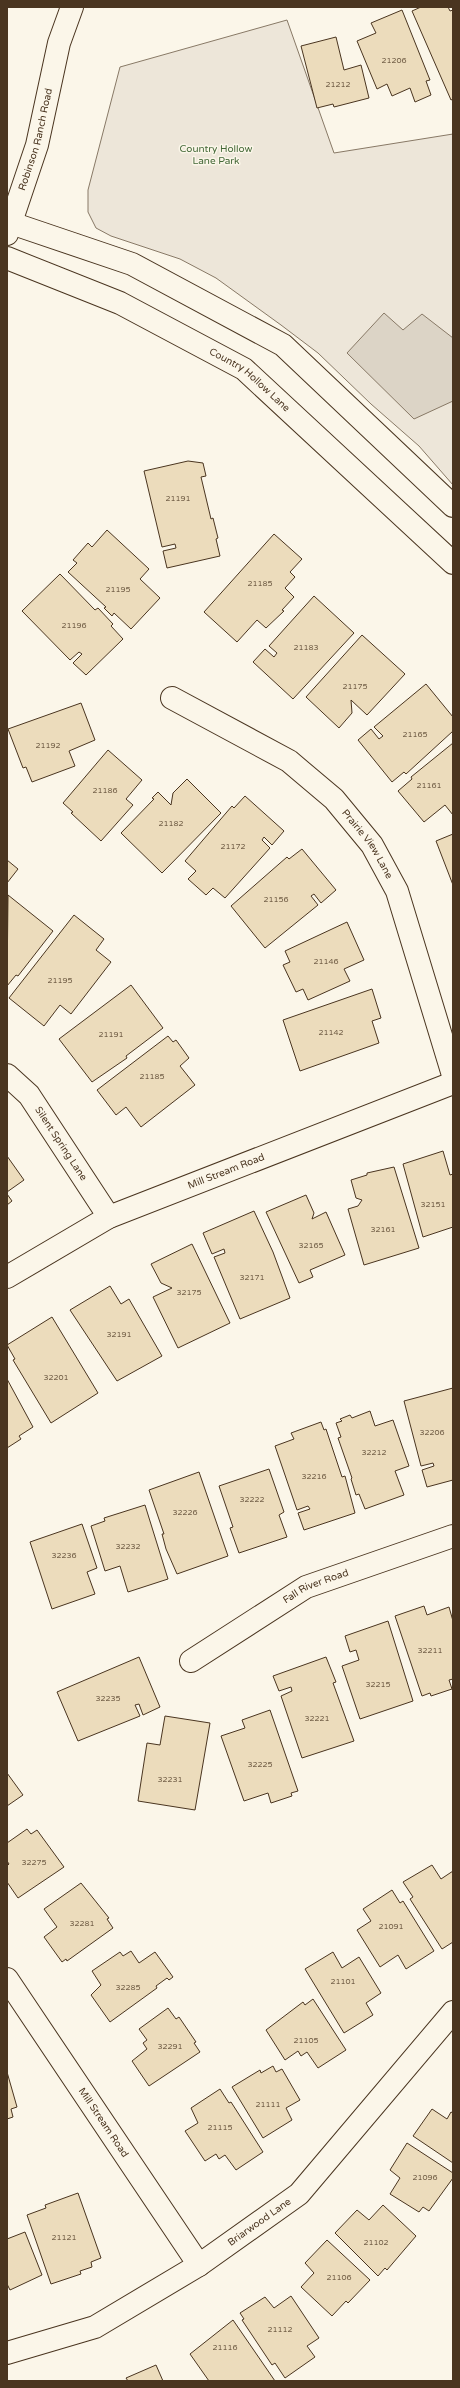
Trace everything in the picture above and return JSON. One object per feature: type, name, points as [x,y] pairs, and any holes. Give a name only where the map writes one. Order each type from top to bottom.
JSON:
[{"type":"street","name":"Robinson Ranch Road","points":[[57,7],[59,44]]},
{"type":"street","name":"Robinson Ranch Road","points":[[9,228],[37,145],[59,44],[72,7]]},
{"type":"street","points":[[9,228],[132,264],[283,345],[453,506]]},
{"type":"street","name":"Country Hollow Lane","points":[[7,258],[120,303],[244,369],[453,563]]},
{"type":"street","name":"Prairie View Lane","points":[[172,698],[289,761],[334,799],[372,845],[397,891],[453,1075]]},
{"type":"street","name":"Silent Spring Lane","points":[[7,1075],[29,1095],[109,1217]]},
{"type":"street","name":"Mill Stream Road","points":[[7,1277],[109,1217],[453,1083]]},
{"type":"street","name":"Fall River Road","points":[[191,1661],[306,1587],[453,1536]]},
{"type":"street","name":"Mill Stream Road","points":[[11,1992],[200,2265]]},
{"type":"street","name":"Briarwood Lane","points":[[7,2352],[94,2327],[200,2265],[298,2194],[453,2012]]},
{"type":"green space","name":"Country Hollow Lane Park","points":[[287,20],[334,153],[453,134],[453,485],[419,446],[371,404],[318,353],[281,325],[216,278],[180,259],[111,236],[96,228],[88,212],[88,190],[120,67]]},
{"type":"shaded area","points":[[384,313],[403,330],[422,314],[453,338],[453,401],[414,419],[347,353]]},
{"type":"building","points":[[421,7],[448,7],[450,11],[453,10],[453,99],[451,100],[412,11]]},
{"type":"building","points":[[402,10],[430,80],[426,81],[431,95],[415,102],[410,88],[392,96],[387,84],[377,89],[357,41],[376,33],[371,23]]},
{"type":"building","points":[[336,37],[344,70],[361,65],[369,98],[334,107],[333,104],[317,108],[301,46]]},
{"type":"building","points":[[188,461],[203,463],[206,476],[201,477],[211,519],[213,518],[218,538],[216,539],[220,556],[167,568],[163,551],[176,548],[175,544],[162,547],[144,471]]},
{"type":"building","points":[[107,530],[149,569],[140,579],[160,598],[131,629],[114,613],[112,616],[104,608],[106,607],[68,572],[77,563],[73,560],[88,543],[92,547]]},
{"type":"building","points":[[274,534],[302,559],[290,572],[295,577],[285,588],[294,597],[282,610],[284,611],[266,628],[257,620],[237,642],[204,612]]},
{"type":"building","points":[[60,574],[95,610],[98,608],[113,624],[111,626],[123,639],[86,675],[73,663],[82,654],[79,652],[70,660],[22,611]]},
{"type":"building","points":[[314,596],[354,633],[293,699],[253,662],[265,649],[274,657],[277,653],[269,646]]},
{"type":"building","points":[[362,635],[405,674],[367,715],[351,700],[352,713],[339,728],[306,697]]},
{"type":"building","points":[[426,684],[453,717],[453,731],[406,774],[404,772],[392,782],[358,740],[371,729],[379,739],[383,736],[374,727]]},
{"type":"building","points":[[81,703],[95,740],[69,751],[75,766],[32,782],[26,767],[23,768],[8,729]]},
{"type":"building","points":[[453,743],[453,815],[445,805],[424,822],[398,791],[412,779],[411,777]]},
{"type":"building","points":[[108,750],[142,780],[126,799],[133,805],[101,841],[71,813],[73,812],[63,803]]},
{"type":"building","points":[[187,779],[221,813],[162,873],[121,833],[154,799],[152,798],[158,792],[171,805],[173,793]]},
{"type":"building","points":[[245,796],[284,831],[272,845],[264,837],[262,840],[270,848],[225,898],[213,888],[206,895],[188,879],[196,871],[185,861],[232,806],[234,808]]},
{"type":"building","points":[[453,834],[453,885],[436,841]]},
{"type":"building","points":[[302,849],[336,890],[321,903],[314,894],[311,896],[318,905],[265,948],[231,906],[287,857],[289,859]]},
{"type":"building","points":[[7,860],[18,869],[7,883]]},
{"type":"building","points":[[8,895],[53,931],[18,976],[16,975],[7,986]]},
{"type":"building","points":[[74,915],[104,939],[96,950],[111,962],[71,1014],[60,1005],[44,1026],[9,998]]},
{"type":"building","points":[[347,922],[364,960],[344,969],[350,981],[308,1000],[303,989],[296,992],[283,965],[290,962],[285,951]]},
{"type":"building","points":[[131,985],[163,1028],[126,1056],[127,1058],[92,1082],[59,1039]]},
{"type":"building","points":[[372,989],[381,1018],[372,1021],[379,1043],[300,1071],[283,1020]]},
{"type":"building","points":[[168,1036],[173,1042],[176,1040],[189,1058],[180,1066],[195,1085],[141,1127],[126,1107],[116,1115],[97,1090]]},
{"type":"building","points":[[443,1151],[450,1175],[453,1174],[453,1227],[423,1237],[403,1164]]},
{"type":"building","points":[[7,1156],[24,1180],[7,1192]]},
{"type":"building","points":[[394,1167],[419,1248],[364,1265],[348,1209],[358,1206],[362,1200],[356,1198],[351,1180],[367,1175],[367,1173]]},
{"type":"building","points":[[7,1194],[12,1201],[7,1205]]},
{"type":"building","points":[[306,1195],[314,1213],[312,1219],[326,1212],[345,1255],[310,1270],[313,1277],[299,1283],[266,1212]]},
{"type":"building","points":[[254,1211],[273,1252],[290,1298],[240,1319],[214,1257],[225,1253],[224,1249],[212,1254],[203,1233]]},
{"type":"building","points":[[192,1244],[230,1323],[178,1348],[153,1297],[172,1288],[161,1283],[151,1264]]},
{"type":"building","points":[[110,1286],[121,1304],[129,1299],[162,1356],[117,1381],[70,1310]]},
{"type":"building","points":[[52,1317],[98,1393],[51,1423],[13,1360],[15,1359],[7,1345]]},
{"type":"building","points":[[7,1379],[33,1427],[19,1436],[21,1439],[7,1448]]},
{"type":"building","points":[[453,1388],[453,1480],[427,1487],[422,1470],[434,1466],[433,1463],[421,1466],[404,1401]]},
{"type":"building","points":[[370,1411],[375,1426],[393,1420],[409,1466],[395,1471],[404,1495],[365,1509],[359,1494],[356,1495],[351,1479],[352,1478],[338,1438],[341,1437],[336,1423],[342,1421],[340,1419],[350,1415],[352,1418]]},
{"type":"building","points":[[321,1422],[324,1430],[326,1429],[342,1477],[345,1476],[355,1513],[304,1530],[298,1513],[310,1509],[308,1506],[297,1510],[275,1446],[294,1439],[291,1433]]},
{"type":"building","points":[[269,1469],[284,1512],[279,1515],[287,1537],[239,1553],[230,1528],[233,1527],[219,1486]]},
{"type":"building","points":[[199,1472],[228,1556],[177,1574],[166,1549],[162,1534],[164,1534],[149,1490]]},
{"type":"building","points":[[145,1505],[168,1579],[128,1592],[120,1566],[105,1571],[91,1526],[105,1521],[104,1518]]},
{"type":"building","points":[[82,1524],[97,1568],[87,1572],[95,1594],[52,1609],[30,1542]]},
{"type":"building","points":[[424,1606],[427,1615],[449,1607],[453,1621],[453,1679],[449,1680],[452,1689],[431,1696],[430,1693],[422,1696],[395,1616]]},
{"type":"building","points":[[388,1621],[413,1701],[360,1719],[342,1666],[359,1660],[356,1650],[350,1652],[345,1636]]},
{"type":"building","points":[[139,1657],[160,1707],[143,1715],[139,1704],[135,1705],[140,1716],[78,1741],[57,1692]]},
{"type":"building","points":[[326,1657],[336,1682],[333,1683],[354,1741],[302,1758],[281,1696],[292,1691],[291,1687],[279,1691],[273,1676]]},
{"type":"building","points":[[270,1710],[298,1791],[291,1793],[292,1796],[271,1803],[268,1793],[244,1801],[221,1736],[245,1728],[242,1720]]},
{"type":"building","points":[[165,1716],[210,1723],[195,1810],[138,1801],[147,1743],[160,1745]]},
{"type":"building","points":[[7,1773],[23,1795],[7,1806]]},
{"type":"building","points":[[27,1829],[31,1834],[37,1830],[64,1867],[18,1898],[7,1882],[7,1866],[9,1864],[7,1861],[7,1843]]},
{"type":"building","points":[[432,1865],[441,1879],[453,1871],[453,1942],[442,1949],[410,1899],[413,1897],[403,1882]]},
{"type":"building","points":[[81,1883],[109,1918],[107,1919],[113,1928],[67,1961],[66,1959],[62,1962],[44,1937],[57,1927],[44,1909]]},
{"type":"building","points":[[392,1890],[400,1903],[403,1901],[434,1951],[406,1969],[398,1955],[380,1967],[357,1930],[371,1921],[363,1909]]},
{"type":"building","points":[[131,1951],[139,1963],[155,1952],[173,1977],[169,1980],[167,1978],[156,1986],[157,1988],[110,2022],[91,1995],[101,1985],[92,1971],[120,1952],[123,1956]]},
{"type":"building","points":[[333,1952],[342,1968],[359,1957],[381,1993],[366,2003],[373,2015],[344,2033],[305,1969]]},
{"type":"building","points":[[313,1999],[346,2050],[318,2068],[307,2052],[301,2056],[298,2051],[285,2060],[266,2030],[303,2002],[305,2005]]},
{"type":"building","points":[[168,2008],[176,2019],[179,2017],[196,2042],[194,2043],[200,2052],[149,2086],[132,2061],[147,2049],[143,2043],[147,2040],[139,2029]]},
{"type":"building","points":[[273,2066],[276,2072],[282,2069],[300,2100],[286,2108],[292,2120],[263,2138],[232,2087],[260,2070],[261,2073]]},
{"type":"building","points":[[7,2072],[17,2107],[11,2109],[13,2117],[7,2119]]},
{"type":"building","points":[[220,2089],[229,2103],[231,2102],[263,2152],[236,2170],[225,2155],[219,2159],[216,2154],[205,2161],[185,2131],[198,2123],[191,2108]]},
{"type":"building","points":[[432,2109],[447,2119],[451,2112],[453,2113],[453,2163],[413,2136]]},
{"type":"building","points":[[407,2143],[453,2173],[453,2178],[429,2211],[423,2207],[419,2212],[390,2194],[400,2178],[390,2170]]},
{"type":"building","points":[[78,2193],[101,2258],[91,2262],[92,2267],[80,2271],[81,2274],[51,2284],[27,2215],[46,2208],[45,2205]]},
{"type":"building","points":[[383,2205],[416,2236],[387,2270],[385,2268],[378,2276],[335,2233],[357,2210],[369,2220]]},
{"type":"building","points":[[25,2232],[42,2275],[10,2290],[7,2284],[7,2239]]},
{"type":"building","points":[[327,2240],[370,2280],[348,2303],[346,2301],[332,2316],[301,2287],[314,2273],[305,2263]]},
{"type":"building","points":[[291,2296],[319,2338],[307,2346],[315,2357],[285,2378],[275,2363],[272,2365],[242,2320],[244,2319],[240,2313],[265,2297],[274,2308]]},
{"type":"building","points":[[233,2320],[275,2381],[209,2381],[190,2354]]},
{"type":"building","points":[[156,2365],[163,2381],[128,2381],[126,2378]]}]
